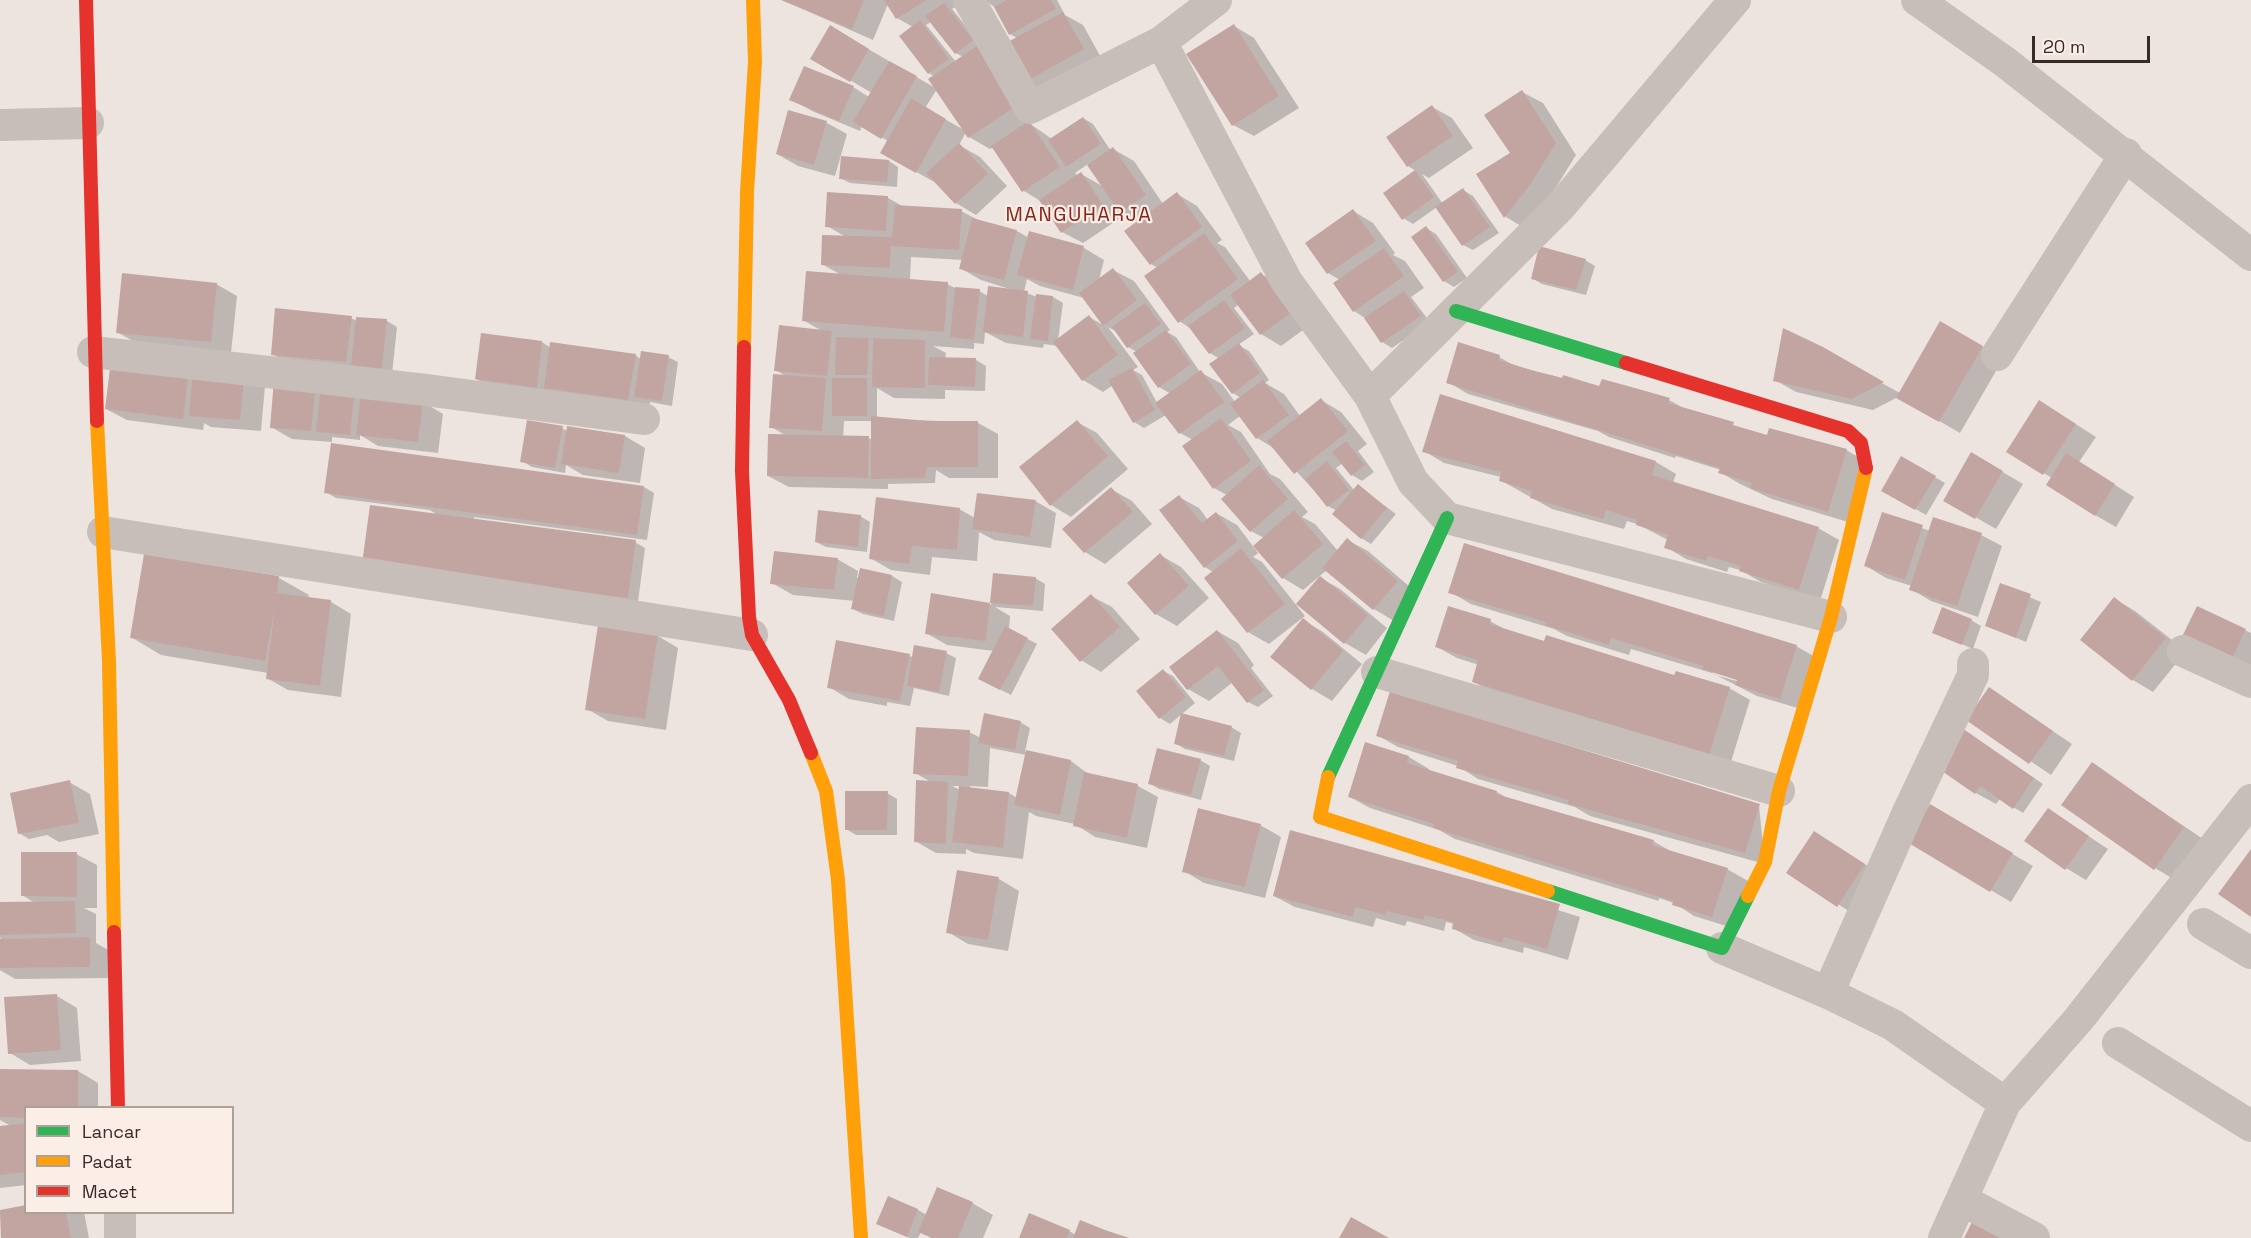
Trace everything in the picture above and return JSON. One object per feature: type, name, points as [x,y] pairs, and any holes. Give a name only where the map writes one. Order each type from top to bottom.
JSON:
[{"type":"street","points":[[86,0],[93,352],[109,661],[118,1106]]},
{"type":"street","points":[[753,0],[755,63],[747,192],[742,471],[752,635],[789,700],[826,791],[838,880],[861,1238]]},
{"type":"street","points":[[969,0],[1030,108],[1161,42],[1216,0]]},
{"type":"street","points":[[1370,396],[1560,207],[1735,0]]},
{"type":"street","points":[[1917,0],[2005,62],[2126,154],[2251,255]]},
{"type":"street","points":[[1161,42],[1287,282],[1370,396],[1413,482],[1446,518],[1831,617]]},
{"type":"street","points":[[0,125],[88,123]]},
{"type":"street","points":[[1997,355],[2126,154]]},
{"type":"street","points":[[1456,311],[1848,431],[1861,443],[1867,472],[1831,617],[1779,791],[1765,862],[1722,948]]},
{"type":"street","points":[[93,352],[426,390],[644,419]]},
{"type":"street","points":[[1446,518],[1325,784],[1320,818],[1722,948],[1828,993],[1893,1025],[2005,1103]]},
{"type":"street","points":[[103,532],[752,635]]},
{"type":"street","points":[[2183,651],[2251,682]]},
{"type":"street","points":[[1828,993],[1909,810],[1973,675],[1973,664]]},
{"type":"street","points":[[1377,672],[1779,791]]},
{"type":"street","points":[[1944,1238],[2005,1103],[2078,1020],[2251,800]]},
{"type":"street","points":[[2203,924],[2251,953]]},
{"type":"street","points":[[2118,1043],[2251,1126]]},
{"type":"street","points":[[1962,1200],[2034,1238]]},
{"type":"street","points":[[120,1214],[120,1238]]},
{"type":"building","points":[[781,0],[864,0],[852,29]]},
{"type":"building","points":[[884,0],[927,0],[896,19]]},
{"type":"building","points":[[1007,0],[1051,0],[1056,9],[1009,35],[994,7]]},
{"type":"building","points":[[944,3],[973,40],[955,54],[925,16]]},
{"type":"building","points":[[1063,12],[1084,49],[1025,82],[1004,44]]},
{"type":"building","points":[[920,20],[949,59],[928,74],[899,36]]},
{"type":"building","points":[[1234,24],[1279,96],[1232,126],[1186,54]]},
{"type":"building","points":[[830,25],[869,49],[850,82],[810,59]]},
{"type":"building","points":[[980,44],[1021,103],[968,138],[928,79]]},
{"type":"building","points":[[889,61],[917,76],[881,139],[853,122]]},
{"type":"building","points":[[804,66],[854,86],[839,121],[789,100]]},
{"type":"building","points":[[1522,90],[1556,143],[1530,185],[1504,218],[1476,174],[1510,153],[1484,115]]},
{"type":"building","points":[[911,98],[946,119],[916,173],[880,153]]},
{"type":"building","points":[[1432,105],[1453,136],[1407,167],[1386,137]]},
{"type":"building","points":[[788,110],[827,121],[814,165],[776,154]]},
{"type":"building","points":[[1083,117],[1101,144],[1066,167],[1048,140]]},
{"type":"building","points":[[1029,121],[1060,167],[1022,192],[991,146]]},
{"type":"building","points":[[959,143],[988,174],[955,204],[926,173]]},
{"type":"building","points":[[1113,147],[1146,195],[1120,213],[1087,165]]},
{"type":"building","points":[[841,156],[889,160],[887,182],[839,179]]},
{"type":"building","points":[[1415,170],[1434,197],[1402,220],[1383,193]]},
{"type":"building","points":[[1081,172],[1103,205],[1061,233],[1039,200]]},
{"type":"building","points":[[1463,188],[1490,227],[1462,246],[1435,207]]},
{"type":"building","points":[[827,192],[888,196],[886,231],[825,227]]},
{"type":"building","points":[[1177,192],[1202,227],[1150,265],[1124,231]]},
{"type":"building","points":[[895,205],[962,209],[959,250],[891,246],[890,268],[821,265],[822,235],[892,237]]},
{"type":"building","points":[[1353,209],[1376,241],[1327,274],[1305,243]]},
{"type":"building","points":[[972,218],[1017,230],[1004,280],[959,269]]},
{"type":"building","points":[[1426,226],[1458,272],[1443,282],[1411,237]]},
{"type":"building","points":[[1029,231],[1084,246],[1073,290],[1017,275]]},
{"type":"building","points":[[1204,233],[1238,279],[1178,323],[1144,276]]},
{"type":"building","points":[[1539,246],[1586,259],[1576,290],[1531,279]]},
{"type":"building","points":[[1384,248],[1404,276],[1353,312],[1333,283]]},
{"type":"building","points":[[1113,268],[1137,300],[1103,326],[1079,293]]},
{"type":"building","points":[[806,271],[948,282],[944,332],[802,321]]},
{"type":"building","points":[[1261,272],[1291,313],[1260,335],[1230,295]]},
{"type":"building","points":[[122,273],[217,283],[211,342],[116,333]]},
{"type":"building","points":[[988,286],[1028,291],[1023,337],[983,332]]},
{"type":"building","points":[[955,287],[980,289],[974,340],[950,337]]},
{"type":"building","points":[[1404,291],[1421,316],[1381,343],[1364,318]]},
{"type":"building","points":[[1036,294],[1053,296],[1048,341],[1030,339]]},
{"type":"building","points":[[1224,300],[1245,328],[1209,354],[1188,326]]},
{"type":"building","points":[[1145,303],[1161,324],[1127,348],[1112,327]]},
{"type":"building","points":[[275,308],[352,316],[346,362],[271,355]]},
{"type":"building","points":[[1089,315],[1118,355],[1082,381],[1053,342]]},
{"type":"building","points":[[356,317],[387,319],[382,369],[351,366]]},
{"type":"building","points":[[1940,321],[1983,346],[1939,422],[1896,398]]},
{"type":"building","points":[[779,325],[832,331],[827,376],[774,371]]},
{"type":"building","points":[[1783,328],[1823,347],[1884,382],[1852,399],[1773,381]]},
{"type":"building","points":[[1166,330],[1191,364],[1158,388],[1133,353]]},
{"type":"building","points":[[481,333],[542,341],[537,388],[475,379]]},
{"type":"building","points":[[836,337],[869,338],[867,375],[835,375]]},
{"type":"building","points":[[873,338],[925,340],[925,388],[872,387]]},
{"type":"building","points":[[550,342],[636,354],[628,400],[544,388]]},
{"type":"building","points":[[1458,342],[1500,355],[1499,360],[1534,371],[1562,378],[1563,375],[1599,386],[1602,379],[1670,398],[1668,403],[1734,422],[1733,425],[1767,435],[1769,428],[1847,449],[1828,512],[1750,488],[1752,483],[1718,473],[1720,468],[1446,383]]},
{"type":"building","points":[[1239,343],[1260,373],[1232,394],[1209,364]]},
{"type":"building","points":[[641,351],[669,355],[662,401],[634,397]]},
{"type":"building","points":[[929,357],[976,358],[975,387],[928,385]]},
{"type":"building","points":[[111,360],[189,371],[183,419],[105,409]]},
{"type":"building","points":[[193,368],[245,373],[240,420],[189,416]]},
{"type":"building","points":[[1132,368],[1155,410],[1133,423],[1108,380]]},
{"type":"building","points":[[1201,370],[1224,402],[1179,434],[1155,403]]},
{"type":"building","points":[[773,374],[826,378],[822,431],[769,428]]},
{"type":"building","points":[[832,378],[867,378],[867,416],[832,416]]},
{"type":"building","points":[[274,379],[316,383],[311,431],[270,428]]},
{"type":"building","points":[[1263,380],[1289,415],[1256,439],[1230,404]]},
{"type":"building","points":[[321,385],[355,388],[350,435],[316,432]]},
{"type":"building","points":[[361,393],[423,401],[418,442],[356,435]]},
{"type":"building","points":[[1440,394],[1656,461],[1652,475],[1819,527],[1799,590],[1739,571],[1741,566],[1708,556],[1706,561],[1664,548],[1668,535],[1636,525],[1637,520],[1606,510],[1603,519],[1530,498],[1532,491],[1499,481],[1501,472],[1422,452]]},
{"type":"building","points":[[1321,398],[1348,431],[1294,474],[1267,441]]},
{"type":"building","points":[[2039,400],[2076,424],[2043,475],[2006,452]]},
{"type":"building","points":[[871,416],[927,421],[978,421],[978,467],[927,467],[925,478],[871,479]]},
{"type":"building","points":[[1221,418],[1251,461],[1213,489],[1182,446]]},
{"type":"building","points":[[527,420],[563,426],[555,468],[520,462]]},
{"type":"building","points":[[1077,420],[1108,456],[1050,506],[1019,467]]},
{"type":"building","points":[[567,426],[625,435],[619,473],[561,464]]},
{"type":"building","points":[[768,434],[869,436],[868,478],[767,476]]},
{"type":"building","points":[[1346,441],[1365,465],[1351,476],[1332,452]]},
{"type":"building","points":[[331,443],[644,486],[637,535],[324,493]]},
{"type":"building","points":[[1971,452],[2003,471],[1975,519],[1943,501]]},
{"type":"building","points":[[2066,453],[2115,484],[2095,516],[2046,485]]},
{"type":"building","points":[[1901,456],[1936,476],[1915,510],[1881,491]]},
{"type":"building","points":[[1327,461],[1349,490],[1327,507],[1305,479]]},
{"type":"building","points":[[1259,465],[1288,499],[1250,532],[1221,499]]},
{"type":"building","points":[[1358,484],[1387,508],[1361,539],[1332,514]]},
{"type":"building","points":[[1111,487],[1133,512],[1084,553],[1062,529]]},
{"type":"building","points":[[977,493],[1036,500],[1030,537],[972,529]]},
{"type":"building","points":[[1179,495],[1202,523],[1216,512],[1238,541],[1204,568],[1159,510]]},
{"type":"building","points":[[876,497],[960,508],[957,550],[912,546],[909,564],[869,559]]},
{"type":"building","points":[[370,505],[636,540],[628,598],[362,564]]},
{"type":"building","points":[[818,510],[861,515],[858,547],[815,542]]},
{"type":"building","points":[[1294,510],[1323,544],[1282,579],[1253,546]]},
{"type":"building","points":[[1882,512],[1923,525],[1905,580],[1864,566]]},
{"type":"building","points":[[1933,517],[1982,533],[1957,606],[1909,590]]},
{"type":"building","points":[[1347,538],[1398,581],[1373,610],[1322,568]]},
{"type":"building","points":[[1464,543],[1797,645],[1780,699],[1735,685],[1737,680],[1702,669],[1703,666],[1611,638],[1609,645],[1545,625],[1546,622],[1448,593]]},
{"type":"building","points":[[1241,548],[1285,604],[1247,633],[1204,578]]},
{"type":"building","points":[[774,551],[838,558],[834,590],[770,584]]},
{"type":"building","points":[[1160,553],[1189,586],[1155,615],[1127,583]]},
{"type":"building","points":[[144,554],[279,576],[277,593],[331,600],[320,686],[266,679],[275,607],[265,661],[130,638]]},
{"type":"building","points":[[860,568],[892,575],[884,616],[851,609]]},
{"type":"building","points":[[993,573],[1036,577],[1033,606],[990,603]]},
{"type":"building","points":[[1320,576],[1368,615],[1344,644],[1296,604]]},
{"type":"building","points":[[2000,583],[2031,594],[2016,638],[1985,626]]},
{"type":"building","points":[[931,593],[990,603],[986,641],[925,634]]},
{"type":"building","points":[[1091,594],[1120,627],[1080,662],[1051,629]]},
{"type":"building","points":[[2114,597],[2166,638],[2132,681],[2080,640]]},
{"type":"building","points":[[1448,606],[1491,619],[1490,624],[1544,641],[1546,635],[1674,675],[1676,671],[1730,687],[1709,755],[1472,682],[1478,660],[1435,647]]},
{"type":"building","points":[[2197,606],[2246,629],[2229,665],[2180,641]]},
{"type":"building","points":[[1942,607],[1972,619],[1962,645],[1932,633]]},
{"type":"building","points":[[1303,618],[1343,651],[1311,690],[1270,657]]},
{"type":"building","points":[[598,625],[658,634],[645,719],[585,710]]},
{"type":"building","points":[[1005,626],[1028,638],[1000,690],[978,679]]},
{"type":"building","points":[[1217,630],[1264,690],[1247,703],[1218,666],[1187,690],[1169,667]]},
{"type":"building","points":[[836,640],[910,654],[900,701],[827,688]]},
{"type":"building","points":[[914,645],[947,651],[939,692],[907,686]]},
{"type":"building","points":[[1163,669],[1186,697],[1159,719],[1136,691]]},
{"type":"building","points":[[1989,687],[2053,731],[2029,764],[1966,720]]},
{"type":"building","points":[[1390,691],[1760,804],[1745,853],[1568,804],[1568,800],[1456,768],[1458,761],[1376,736]]},
{"type":"building","points":[[984,713],[1021,721],[1015,750],[978,743]]},
{"type":"building","points":[[1181,713],[1232,726],[1224,756],[1174,744]]},
{"type":"building","points":[[916,727],[970,730],[968,776],[913,774]]},
{"type":"building","points":[[1962,728],[2034,778],[2013,809],[1980,786],[1975,794],[1936,767]]},
{"type":"building","points":[[1365,742],[1409,756],[1407,763],[1497,791],[1496,794],[1654,840],[1652,845],[1728,868],[1712,917],[1672,905],[1673,901],[1433,828],[1434,824],[1348,797]]},
{"type":"building","points":[[1157,748],[1201,759],[1191,795],[1148,784]]},
{"type":"building","points":[[1026,750],[1071,760],[1060,815],[1014,805]]},
{"type":"building","points":[[2092,762],[2184,827],[2154,870],[2061,805]]},
{"type":"building","points":[[1084,772],[1138,784],[1127,838],[1073,826]]},
{"type":"building","points":[[70,780],[79,823],[18,834],[10,793]]},
{"type":"building","points":[[916,780],[948,782],[946,844],[914,842]]},
{"type":"building","points":[[959,786],[1009,792],[1003,848],[952,842]]},
{"type":"building","points":[[845,791],[888,791],[887,830],[845,830]]},
{"type":"building","points":[[1930,804],[2013,853],[1990,892],[1907,842]]},
{"type":"building","points":[[1198,808],[1261,824],[1245,887],[1182,872]]},
{"type":"building","points":[[2048,808],[2089,836],[2065,870],[2024,841]]},
{"type":"building","points":[[1290,830],[1560,904],[1547,949],[1504,937],[1502,943],[1452,929],[1453,922],[1425,915],[1423,920],[1386,911],[1385,915],[1355,907],[1353,917],[1273,896]]},
{"type":"building","points":[[1814,831],[1865,864],[1837,907],[1786,873]]},
{"type":"building","points":[[2251,849],[2251,917],[2218,894]]},
{"type":"building","points":[[21,852],[77,852],[77,897],[21,896]]},
{"type":"building","points":[[957,870],[999,877],[988,940],[946,933]]},
{"type":"building","points":[[75,901],[76,933],[0,935],[0,902]]},
{"type":"building","points":[[90,937],[90,967],[0,968],[0,939]]},
{"type":"building","points":[[57,994],[61,1050],[8,1054],[4,997]]},
{"type":"building","points":[[0,1069],[78,1070],[78,1106],[24,1106],[24,1118],[0,1117]]},
{"type":"building","points":[[24,1123],[24,1172],[0,1175],[0,1126]]},
{"type":"building","points":[[937,1187],[973,1202],[958,1238],[932,1238],[918,1232]]},
{"type":"building","points":[[888,1196],[918,1209],[907,1237],[876,1224]]},
{"type":"building","points":[[24,1205],[24,1214],[66,1214],[71,1238],[1,1238],[0,1210]]},
{"type":"building","points":[[1029,1213],[1070,1230],[1067,1238],[1019,1238]]},
{"type":"building","points":[[1975,1216],[2017,1238],[1964,1238]]},
{"type":"building","points":[[1351,1217],[1389,1238],[1339,1238]]},
{"type":"building","points":[[1080,1220],[1110,1232],[1129,1238],[1073,1238]]},
{"type":"traffic: fast","points":[[1456,311],[1626,363]]},
{"type":"traffic: fast","points":[[1328,777],[1447,518]]},
{"type":"traffic: fast","points":[[1548,891],[1722,948],[1748,896]]},
{"type":"traffic: slow","points":[[744,347],[747,192],[755,62],[753,0]]},
{"type":"traffic: slow","points":[[97,421],[109,661],[114,932]]},
{"type":"traffic: slow","points":[[1748,896],[1765,862],[1779,791],[1831,617],[1866,468]]},
{"type":"traffic: slow","points":[[811,753],[826,791],[838,880],[861,1238]]},
{"type":"traffic: slow","points":[[1328,777],[1320,817],[1548,891]]},
{"type":"traffic: jam","points":[[86,0],[97,421]]},
{"type":"traffic: jam","points":[[744,347],[742,471],[749,617],[752,635],[789,700],[811,753]]},
{"type":"traffic: jam","points":[[1626,363],[1848,431],[1861,443],[1866,468]]},
{"type":"traffic: jam","points":[[114,932],[118,1106]]},
{"type":"district","name":"MANGUHARJA","points":[[1079,216]]}]
